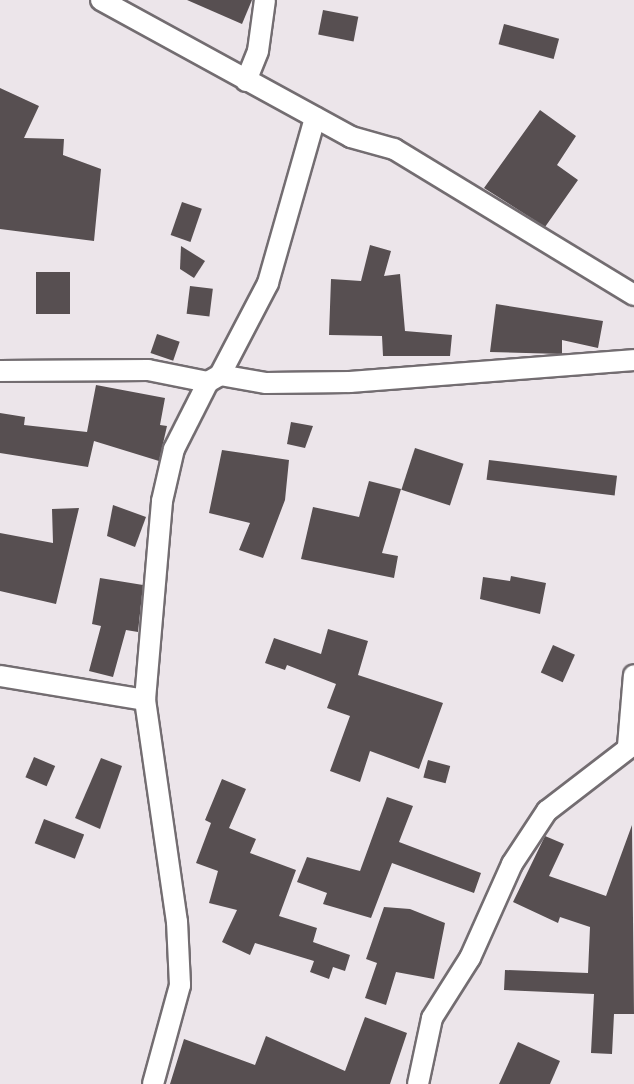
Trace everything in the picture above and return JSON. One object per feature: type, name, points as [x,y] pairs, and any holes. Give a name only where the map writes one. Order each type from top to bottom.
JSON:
[{"type":"street","points":[[101,0],[351,137],[394,149],[634,295]]},
{"type":"street","points":[[246,81],[258,51],[265,0]]},
{"type":"street","points":[[153,1084],[180,985],[177,922],[145,700],[162,501],[174,449],[268,283],[315,118]]},
{"type":"street","points":[[0,371],[148,370],[266,383],[350,382],[634,360]]},
{"type":"street","points":[[418,1084],[432,1018],[470,958],[513,864],[547,811],[631,745],[634,675]]},
{"type":"street","points":[[0,676],[145,700]]},
{"type":"building","points":[[187,0],[252,0],[242,24]]},
{"type":"building","points":[[323,10],[358,17],[354,41],[318,35]]},
{"type":"building","points":[[504,24],[559,39],[554,59],[499,44]]},
{"type":"building","points":[[0,88],[39,106],[24,138],[64,139],[63,155],[101,169],[94,241],[0,229]]},
{"type":"building","points":[[540,110],[576,136],[557,165],[578,180],[545,227],[484,188]]},
{"type":"building","points":[[182,202],[202,209],[190,242],[171,235]]},
{"type":"building","points":[[370,245],[391,251],[384,276],[400,274],[405,331],[452,335],[450,356],[383,356],[382,336],[329,335],[331,279],[361,281]]},
{"type":"building","points":[[181,246],[205,261],[194,278],[180,269]]},
{"type":"building","points":[[36,272],[70,272],[70,314],[36,314]]},
{"type":"building","points":[[190,286],[213,289],[209,317],[187,314]]},
{"type":"building","points":[[496,304],[603,321],[598,348],[562,340],[562,354],[490,352]]},
{"type":"building","points":[[157,334],[180,342],[173,361],[150,353]]},
{"type":"building","points":[[96,385],[165,398],[160,425],[167,426],[159,461],[94,441],[88,467],[0,453],[0,413],[25,417],[24,425],[87,432]]},
{"type":"building","points":[[291,422],[313,426],[305,448],[287,444]]},
{"type":"building","points":[[415,448],[464,464],[450,506],[401,490]]},
{"type":"building","points":[[222,450],[289,460],[285,500],[263,558],[239,550],[250,523],[209,513]]},
{"type":"building","points":[[489,460],[617,476],[615,496],[487,480]]},
{"type":"building","points":[[369,481],[401,489],[382,553],[398,556],[394,578],[301,559],[313,507],[359,517]]},
{"type":"building","points":[[113,505],[146,517],[135,547],[107,536]]},
{"type":"building","points":[[79,508],[56,604],[0,591],[0,533],[53,543],[52,509]]},
{"type":"building","points":[[511,576],[546,583],[540,614],[480,599],[483,577],[510,581]]},
{"type":"building","points":[[100,578],[143,585],[138,632],[126,630],[113,677],[89,671],[101,626],[92,624]]},
{"type":"building","points":[[328,629],[368,641],[358,675],[443,703],[419,769],[370,751],[360,782],[330,771],[350,716],[327,708],[336,684],[287,665],[285,670],[265,663],[274,638],[321,654]]},
{"type":"building","points":[[553,645],[575,655],[563,682],[541,672]]},
{"type":"building","points":[[34,757],[55,766],[47,786],[25,777]]},
{"type":"building","points":[[101,758],[122,766],[100,829],[75,818]]},
{"type":"building","points":[[428,760],[450,766],[446,783],[423,777]]},
{"type":"building","points":[[222,779],[246,789],[229,828],[256,839],[250,853],[296,870],[279,916],[317,928],[313,942],[350,955],[345,971],[333,967],[329,979],[310,972],[314,961],[255,943],[250,955],[222,942],[237,910],[209,903],[218,871],[196,863],[211,823],[205,820]]},
{"type":"building","points":[[387,797],[413,806],[399,842],[481,873],[474,893],[392,863],[371,918],[323,904],[327,893],[297,882],[307,857],[360,871]]},
{"type":"building","points":[[44,819],[84,834],[75,859],[35,843]]},
{"type":"building","points":[[632,825],[634,1014],[614,1014],[612,1054],[591,1053],[594,994],[504,990],[505,970],[588,973],[590,927],[560,917],[558,923],[513,902],[545,836],[564,844],[549,876],[606,896]]},
{"type":"building","points":[[384,907],[410,909],[445,923],[434,979],[396,972],[386,1005],[365,998],[377,963],[366,959]]},
{"type":"building","points":[[365,1017],[407,1033],[390,1084],[170,1084],[184,1039],[255,1065],[266,1036],[345,1071]]},
{"type":"building","points":[[518,1042],[560,1061],[550,1084],[499,1084]]}]
